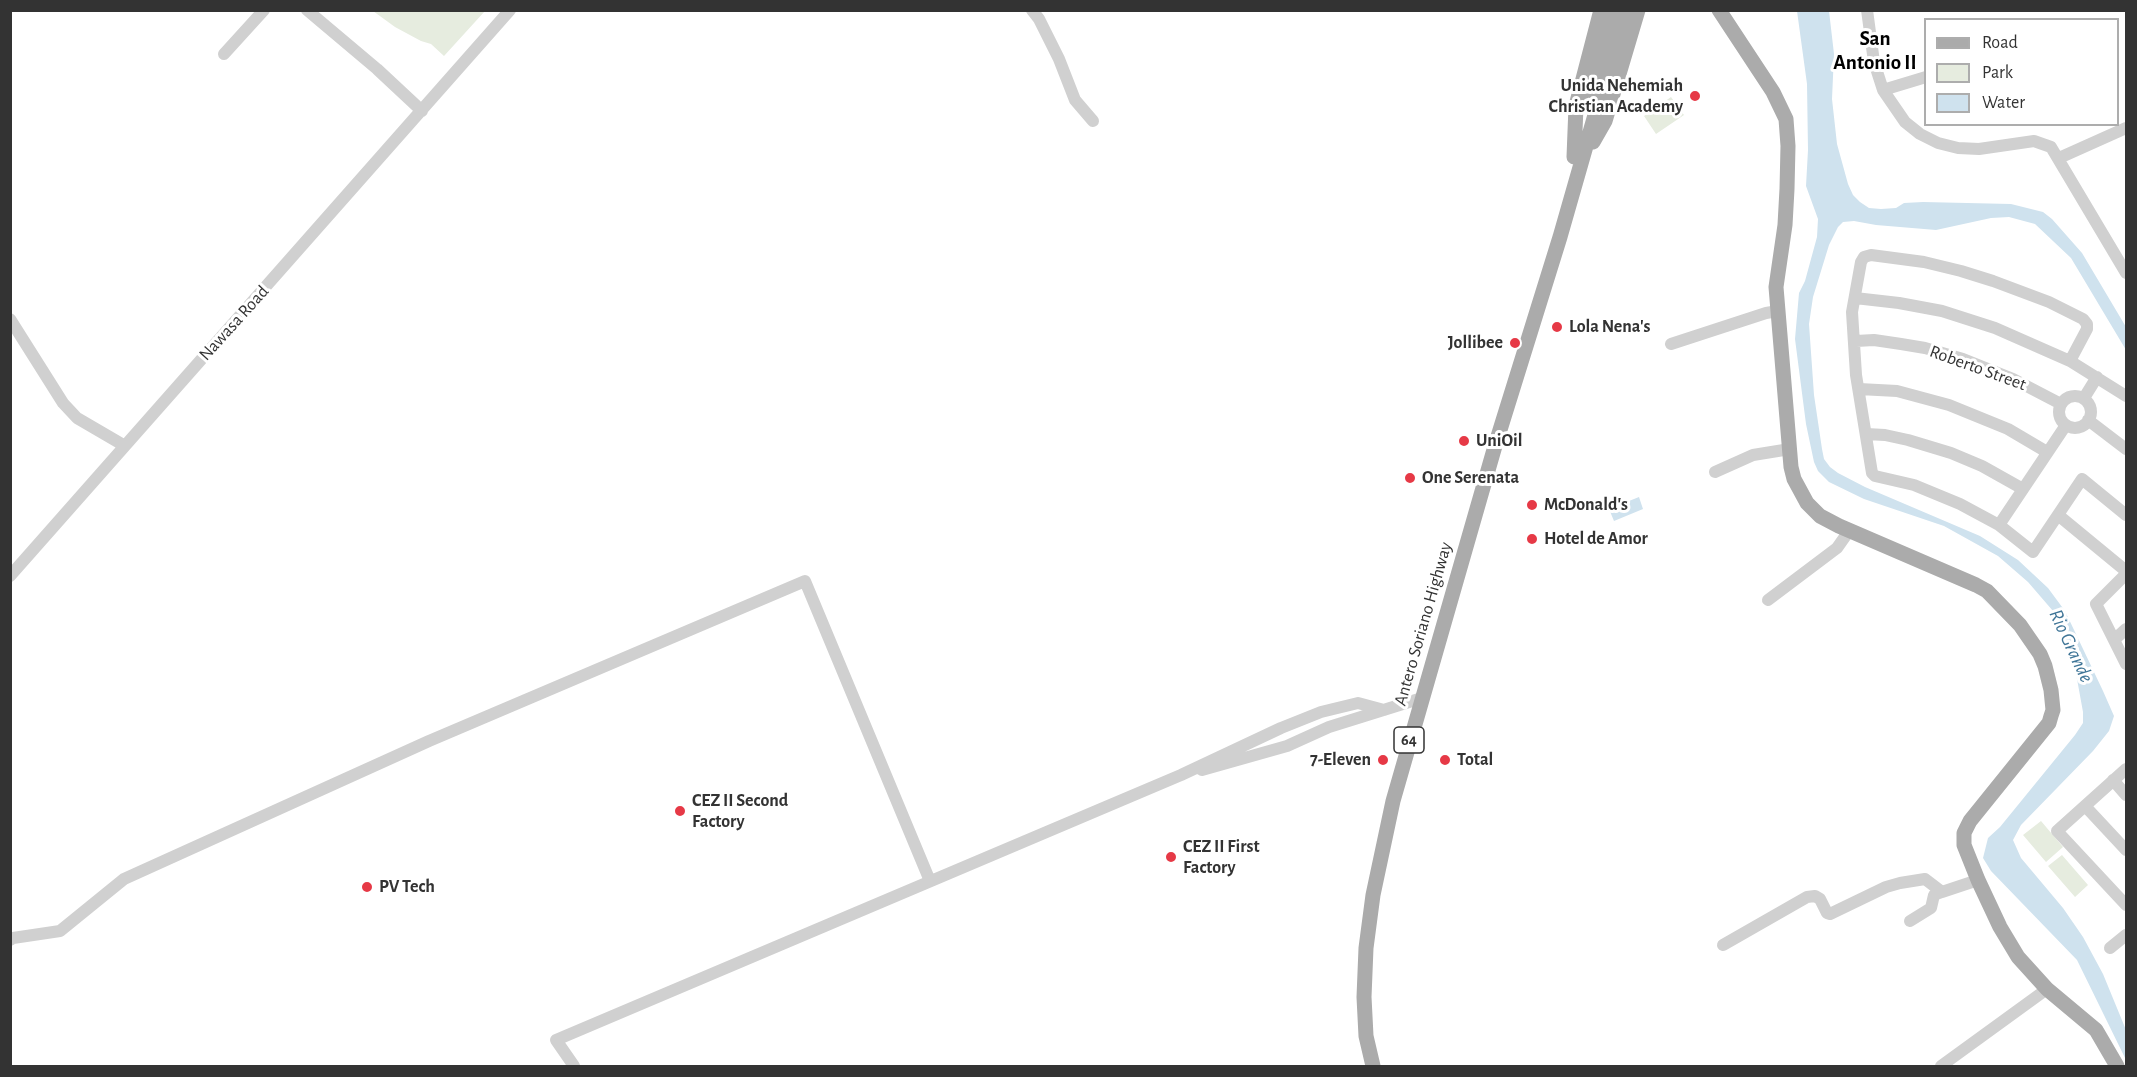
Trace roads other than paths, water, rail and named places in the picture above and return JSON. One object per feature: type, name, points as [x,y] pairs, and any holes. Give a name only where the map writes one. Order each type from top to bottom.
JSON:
[{"type":"main road","points":[[1578,158],[1576,106],[1601,10]]},
{"type":"main road","name":"Antero Soriano Highway","points":[[1372,1066],[1364,997],[1366,948],[1384,839],[1422,698],[1505,412],[1560,237],[1613,10]]},
{"type":"main road","name":"Antero Soriano Highway","points":[[1578,158],[1625,10]]},
{"type":"main road","points":[[1578,158],[1605,121],[1638,10]]},
{"type":"main road","points":[[1719,10],[1773,92],[1786,118],[1788,146],[1785,225],[1776,282],[1794,479],[1807,503],[1820,516],[1849,531],[1987,591],[2020,625],[2040,654],[2051,690],[2053,710],[2049,723],[1965,829],[1966,854],[2011,947],[2025,967],[2047,989],[2096,1030],[2117,1066]]},
{"type":"street","points":[[224,54],[264,10]]},
{"type":"street","points":[[307,10],[377,69],[422,111]]},
{"type":"street","name":"Nawasa Road","points":[[10,576],[510,10]]},
{"type":"street","points":[[1032,10],[1059,59],[1075,100],[1094,121]]},
{"type":"street","points":[[1868,10],[1874,62],[1883,90],[1905,122],[1920,134],[1938,143],[1958,148],[1979,149],[2034,141],[2050,147],[2059,158],[2127,273]]},
{"type":"street","points":[[1883,90],[1924,78]]},
{"type":"street","points":[[2059,158],[2127,128]]},
{"type":"street","points":[[2070,361],[2088,329],[2083,319],[2021,290],[1961,271],[1924,262],[1871,255],[1861,262],[1852,312],[1858,389],[1872,473],[1875,476],[1914,485],[1940,495],[1999,525],[2033,552],[2082,479],[2127,515]]},
{"type":"street","points":[[1855,298],[1942,311],[1995,327],[2070,361],[2127,396]]},
{"type":"street","points":[[1671,344],[1778,311]]},
{"type":"street","points":[[10,319],[63,403],[77,418],[125,446]]},
{"type":"street","name":"Roberto Street","points":[[1856,341],[1874,340],[1925,348],[1963,359],[2013,379],[2061,404]]},
{"type":"street","points":[[2084,398],[2097,377]]},
{"type":"street","points":[[1858,389],[1897,392],[1949,405],[2008,429],[2047,452]]},
{"type":"street","points":[[2069,397],[2084,398],[2090,407],[2088,420],[2076,428],[2066,425],[2059,417],[2061,404],[2069,397]]},
{"type":"street","points":[[2088,420],[2127,449]]},
{"type":"street","points":[[1999,525],[2066,425]]},
{"type":"street","points":[[1866,434],[1908,440],[1951,453],[1982,466],[2023,489]]},
{"type":"street","points":[[1715,472],[1753,455],[1790,449]]},
{"type":"street","points":[[2058,515],[2127,573],[2096,604],[2127,664]]},
{"type":"street","points":[[1768,600],[1837,548],[1849,531]]},
{"type":"street","points":[[10,940],[60,931],[124,879],[429,741],[805,581],[930,881]]},
{"type":"street","points":[[2114,640],[2127,629]]},
{"type":"street","points":[[1181,775],[1240,761],[1287,746],[1329,727],[1422,698]]},
{"type":"street","points":[[574,1066],[556,1040],[1181,775],[1235,748],[1321,712],[1358,704],[1384,710]]},
{"type":"street","points":[[2127,769],[2057,831],[2127,905]]},
{"type":"street","points":[[2113,780],[2127,795]]},
{"type":"street","points":[[2085,806],[2127,850]]},
{"type":"street","points":[[1723,945],[1807,897],[1815,896],[1820,899],[1827,913],[1830,914],[1886,887],[1900,883],[1925,879],[1942,892]]},
{"type":"street","points":[[1910,921],[1931,908],[1934,895],[1978,880]]},
{"type":"street","points":[[2110,948],[2127,935]]},
{"type":"street","points":[[1941,1066],[2047,989]]},
{"type":"water","name":"Rio Grande","points":[[1797,11],[1829,11],[1834,54],[1832,99],[1837,144],[1848,184],[1853,195],[1860,202],[1869,208],[1881,209],[1896,208],[1904,203],[1923,202],[2011,204],[2043,212],[2082,253],[2126,327],[2126,350],[2071,258],[2035,224],[2009,217],[1991,218],[1936,230],[1854,221],[1843,222],[1829,245],[1813,297],[1809,324],[1814,395],[1824,459],[1830,467],[1865,487],[1980,536],[2018,560],[2048,588],[2065,611],[2114,716],[2109,731],[2093,751],[2021,825],[2013,840],[2021,858],[2063,908],[2083,937],[2103,974],[2126,1030],[2126,1060],[2077,960],[1991,871],[1983,858],[1988,838],[2000,827],[2083,723],[2073,657],[2053,611],[2028,582],[1998,556],[1944,526],[1864,499],[1829,482],[1818,471],[1814,462],[1806,424],[1795,339],[1799,293],[1805,281],[1817,237],[1818,219],[1806,186],[1807,84]]},
{"type":"water","points":[[1639,497],[1643,509],[1614,521],[1609,509]]},
{"type":"place","name":"Unida Nehemiah Christian Academy","points":[[1695,96]]},
{"type":"place","name":"Lola Nena's","points":[[1557,327]]},
{"type":"place","name":"Jollibee","points":[[1515,343]]},
{"type":"place","name":"UniOil","points":[[1464,441]]},
{"type":"place","name":"One Serenata","points":[[1410,478]]},
{"type":"place","name":"McDonald's","points":[[1532,505]]},
{"type":"place","name":"Hotel de Amor","points":[[1532,539]]},
{"type":"place","name":"7-Eleven","points":[[1383,760]]},
{"type":"place","name":"Total","points":[[1445,760]]},
{"type":"place","name":"CEZ II Second Factory","points":[[680,811]]},
{"type":"place","name":"CEZ II First Factory","points":[[1171,857]]},
{"type":"place","name":"PV Tech","points":[[367,887]]},
{"type":"district","name":"San Antonio II","points":[[1875,51]]}]
